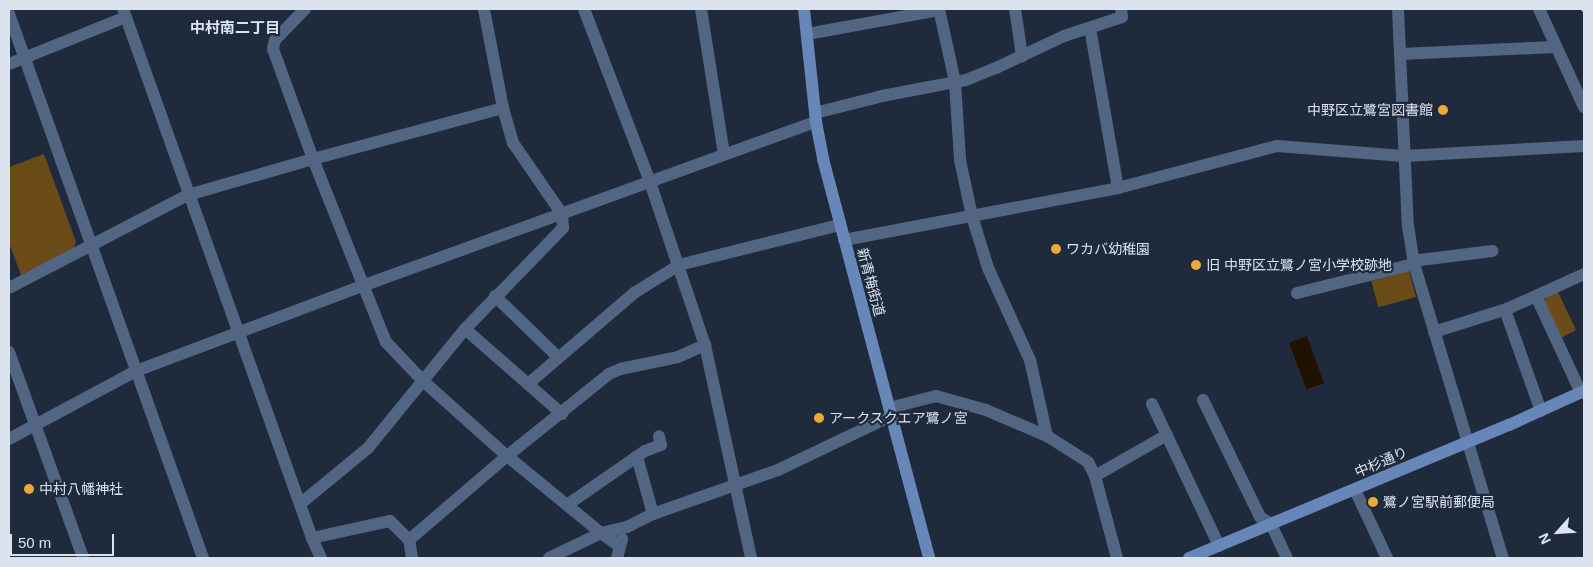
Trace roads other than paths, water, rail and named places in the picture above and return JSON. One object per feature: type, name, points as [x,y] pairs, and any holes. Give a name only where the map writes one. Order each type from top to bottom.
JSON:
[{"type":"main road","name":"新青梅街道","points":[[804,9],[816,117],[840,225],[929,558]]},
{"type":"main road","name":"中杉通り","points":[[1189,558],[1355,490],[1582,392]]},
{"type":"street","points":[[305,9],[275,40],[273,49],[313,159],[362,286],[386,342],[422,380],[507,456],[601,533],[618,552],[627,527]]},
{"type":"street","points":[[300,504],[368,448],[464,329],[563,228],[562,214],[513,143],[503,108],[484,9]]},
{"type":"street","points":[[584,9],[650,182],[705,345],[751,558]]},
{"type":"street","points":[[701,9],[724,154]]},
{"type":"street","points":[[1015,9],[1022,56]]},
{"type":"street","points":[[9,439],[136,371],[362,286],[650,182],[816,117],[882,96],[966,80],[1064,36],[1122,17],[1121,9]]},
{"type":"street","points":[[1398,9],[1408,226],[1414,264],[1503,558]]},
{"type":"street","points":[[1539,9],[1584,107]]},
{"type":"street","points":[[807,34],[939,10],[955,82],[960,160],[972,216],[988,268],[1030,360],[1047,436]]},
{"type":"street","points":[[9,64],[124,13],[188,195],[312,538],[321,558]]},
{"type":"street","points":[[9,14],[203,558]]},
{"type":"street","points":[[1090,28],[1118,188]]},
{"type":"street","points":[[1400,54],[1556,46]]},
{"type":"street","points":[[9,288],[188,195],[503,108]]},
{"type":"street","points":[[844,240],[1118,188],[1277,146],[1404,156],[1584,146]]},
{"type":"street","points":[[528,384],[634,293],[679,265],[840,225]]},
{"type":"street","points":[[1297,293],[1414,264],[1420,260],[1492,251]]},
{"type":"street","points":[[1434,332],[1505,310],[1584,274]]},
{"type":"street","points":[[495,296],[558,357]]},
{"type":"street","points":[[1536,296],[1582,392]]},
{"type":"street","points":[[1505,310],[1541,411]]},
{"type":"street","points":[[464,329],[562,414]]},
{"type":"street","points":[[409,540],[507,456],[562,414],[609,374],[620,369],[678,357],[705,345]]},
{"type":"street","points":[[9,352],[83,558]]},
{"type":"street","points":[[549,558],[601,533],[627,527],[653,514],[785,466],[890,412],[936,396],[986,410],[1047,436],[1088,462],[1095,476],[1116,558]]},
{"type":"street","points":[[1203,400],[1260,517],[1271,524],[1287,558]]},
{"type":"street","points":[[1152,404],[1219,546]]},
{"type":"street","points":[[1095,476],[1167,435]]},
{"type":"street","points":[[567,505],[637,458],[660,445],[659,436]]},
{"type":"street","points":[[637,458],[653,514]]},
{"type":"street","points":[[1355,490],[1387,558]]},
{"type":"street","points":[[312,538],[390,521],[409,540],[412,558]]},
{"type":"place","name":"中野区立鷺宮図書館","points":[[1443,110]]},
{"type":"place","name":"ワカバ幼稚園","points":[[1056,249]]},
{"type":"place","name":"旧 中野区立鷺ノ宮小学校跡地","points":[[1196,265]]},
{"type":"place","name":"アークスクエア鷺ノ宮","points":[[819,418]]},
{"type":"place","name":"中村八幡神社","points":[[29,489]]},
{"type":"place","name":"鷺ノ宮駅前郵便局","points":[[1373,502]]},
{"type":"district","name":"中村南二丁目","points":[[235,28]]}]
